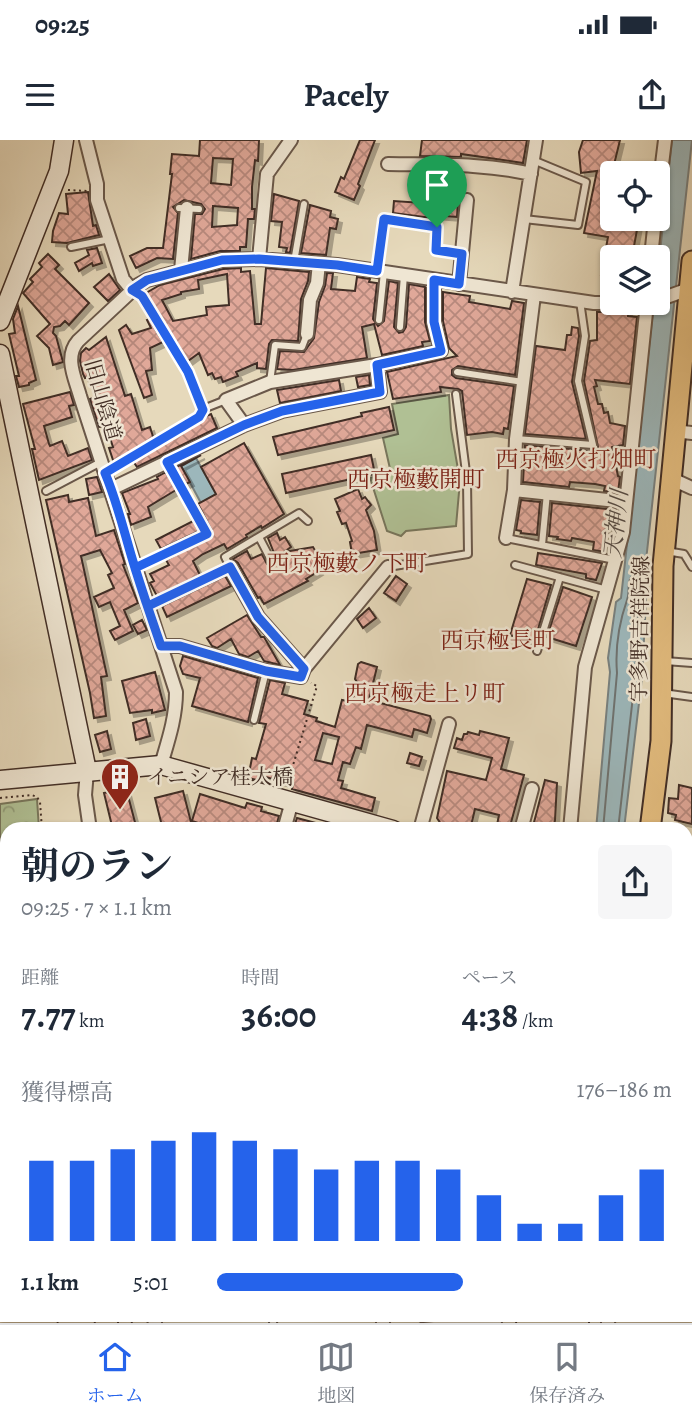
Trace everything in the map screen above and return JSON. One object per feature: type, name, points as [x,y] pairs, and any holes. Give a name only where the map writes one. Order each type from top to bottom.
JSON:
[{"type":"main road","name":"宇多野吉祥院線","points":[[651,822],[661,741],[664,550],[670,478],[683,432],[687,290],[692,261]]},
{"type":"street","points":[[0,321],[59,172],[64,140]]},
{"type":"street","points":[[86,140],[97,184],[97,200],[123,279],[132,290]]},
{"type":"street","points":[[259,259],[267,174],[291,140]]},
{"type":"street","points":[[512,292],[536,140]]},
{"type":"street","points":[[662,161],[665,140]]},
{"type":"street","points":[[388,164],[473,166],[531,174]]},
{"type":"street","points":[[459,284],[467,200]]},
{"type":"street","points":[[181,270],[189,208]]},
{"type":"street","name":"旧山陰道","points":[[161,765],[176,709],[176,692],[70,359],[70,352],[78,341],[132,290],[147,280],[222,260],[259,259],[319,263],[512,292],[600,302]]},
{"type":"street","points":[[307,334],[310,299],[317,283],[319,263]]},
{"type":"street","points":[[244,425],[226,400],[270,382],[377,365],[441,351],[434,322],[434,280]]},
{"type":"street","name":"旧山陰道","points":[[670,296],[687,290]]},
{"type":"street","points":[[506,538],[514,490],[516,439],[534,295]]},
{"type":"street","points":[[570,822],[585,667],[623,533],[649,315]]},
{"type":"street","points":[[0,354],[89,822]]},
{"type":"street","points":[[111,489],[244,425],[282,411],[380,392],[377,365]]},
{"type":"street","points":[[670,478],[692,488]]},
{"type":"street","points":[[514,490],[626,502]]},
{"type":"street","points":[[230,567],[258,617],[303,673]]},
{"type":"street","points":[[303,673],[388,567]]},
{"type":"street","points":[[161,646],[180,646],[266,671],[303,673]]},
{"type":"street","points":[[422,822],[449,724]]},
{"type":"street","points":[[0,780],[161,765],[289,797],[368,822]]},
{"type":"street","points":[[524,822],[532,789]]},
{"type":"street","points":[[285,822],[289,797]]},
{"type":"lane","points":[[523,219],[578,225],[586,182],[533,160]]},
{"type":"lane","points":[[294,261],[304,204]]},
{"type":"lane","points":[[379,320],[384,219],[437,227],[436,250],[462,254]]},
{"type":"lane","points":[[71,247],[110,239]]},
{"type":"lane","points":[[400,327],[404,275]]},
{"type":"lane","points":[[132,290],[142,296],[188,372],[203,410],[226,400]]},
{"type":"lane","points":[[516,439],[593,445],[578,380],[585,336],[580,301]]},
{"type":"lane","points":[[270,382],[275,345],[302,347],[307,334]]},
{"type":"lane","points":[[457,372],[523,382]]},
{"type":"lane","points":[[388,567],[468,554],[467,480],[456,394]]},
{"type":"lane","points":[[135,568],[207,534],[167,462]]},
{"type":"lane","points":[[46,491],[103,468]]},
{"type":"lane","points":[[542,545],[547,493]]},
{"type":"lane","points":[[148,606],[230,567],[225,557],[299,513],[308,521]]},
{"type":"lane","points":[[259,537],[271,560]]},
{"type":"lane","points":[[506,538],[615,560]]},
{"type":"lane","points":[[664,550],[684,554],[692,567]]},
{"type":"lane","points":[[515,565],[607,590]]},
{"type":"lane","points":[[537,651],[559,577]]},
{"type":"lane","points":[[663,661],[692,663]]},
{"type":"lane","points":[[254,720],[266,671]]},
{"type":"lane","points":[[662,693],[692,697]]},
{"type":"path","points":[[53,187],[59,190],[97,191]]},
{"type":"path","points":[[103,468],[199,417],[203,410]]},
{"type":"path","points":[[289,797],[317,686],[303,673]]},
{"type":"path","points":[[0,798],[30,795],[37,797],[41,822]]},
{"type":"green space","points":[[449,395],[451,429],[460,481],[456,526],[406,531],[401,536],[387,531],[370,478],[391,473],[383,438],[398,434],[392,404]]},
{"type":"green space","points":[[37,799],[39,822],[0,822],[0,804]]},
{"type":"water","points":[[672,140],[692,140],[644,579],[647,580],[642,678],[625,822],[597,822],[610,672],[608,658],[616,602],[621,598],[653,315],[670,315],[670,245],[661,245],[662,231],[670,231]]},
{"type":"water","points":[[196,458],[216,494],[201,503],[181,466]]},
{"type":"building","points":[[200,140],[259,140],[258,161],[255,160],[252,187],[254,219],[248,219],[246,247],[240,247],[240,251],[220,251],[191,259],[195,214],[202,214],[205,209],[201,204],[184,200],[173,207],[178,213],[173,259],[157,258],[136,268],[130,256],[147,248],[163,248],[172,154],[199,156]],"holes":[[[213,158],[233,159],[231,185],[211,183]],[[213,206],[238,208],[237,225],[212,227]]]},
{"type":"building","points":[[360,140],[375,140],[354,200],[335,192],[341,177],[344,179]]},
{"type":"building","points":[[422,140],[527,140],[523,163],[461,154],[461,157],[420,156]]},
{"type":"building","points":[[583,140],[620,140],[615,161],[600,161],[600,231],[637,231],[634,245],[607,245],[608,237],[584,233],[597,171],[581,173],[579,152]]},
{"type":"building","points":[[88,192],[93,226],[96,225],[99,235],[67,243],[52,242],[59,213],[68,214],[66,194]]},
{"type":"building","points":[[274,194],[299,201],[290,253],[286,252],[287,248],[279,247],[282,222],[271,221]]},
{"type":"building","points":[[438,200],[458,201],[457,217],[432,215],[432,218],[393,213],[394,201],[437,204]]},
{"type":"building","points":[[310,205],[331,211],[330,217],[338,219],[336,229],[330,228],[326,255],[301,253]]},
{"type":"building","points":[[97,248],[102,263],[93,266],[92,263],[79,271],[75,263],[89,255],[87,250]]},
{"type":"building","points":[[48,254],[59,265],[55,269],[89,303],[69,325],[65,321],[54,327],[53,333],[63,362],[53,365],[49,348],[37,336],[50,324],[23,293],[33,282],[30,279],[42,267],[39,263]]},
{"type":"building","points":[[241,268],[241,272],[250,271],[255,324],[261,324],[266,268],[309,272],[301,299],[298,341],[272,340],[269,344],[266,369],[257,368],[257,363],[236,372],[238,376],[223,382],[221,377],[215,379],[212,373],[208,375],[199,353],[188,361],[146,293],[160,285],[223,269]],"holes":[[[227,274],[229,305],[206,307],[207,315],[173,321],[162,300],[181,292],[199,289],[198,280]]]},
{"type":"building","points":[[327,273],[333,273],[331,289],[355,291],[357,277],[377,283],[373,319],[378,326],[384,321],[389,281],[398,283],[394,327],[399,333],[406,327],[409,284],[425,287],[425,322],[430,341],[422,342],[423,346],[382,355],[374,324],[362,327],[367,358],[293,370],[277,369],[280,351],[304,352],[314,338],[319,302]]},
{"type":"building","points":[[109,274],[120,290],[108,301],[94,287]]},
{"type":"building","points":[[443,292],[470,296],[469,302],[510,309],[512,301],[524,303],[515,375],[458,366],[452,370],[452,375],[456,378],[514,386],[508,429],[504,428],[503,434],[492,432],[467,435],[462,391],[458,389],[440,387],[441,392],[393,399],[387,372],[457,356],[449,348],[443,321]]},
{"type":"building","points":[[18,306],[36,380],[19,387],[9,334],[15,333],[13,319]]},
{"type":"building","points":[[597,312],[600,312],[600,315],[637,317],[630,384],[595,380],[597,386],[594,387],[598,404],[602,404],[604,413],[608,412],[610,423],[625,426],[623,445],[612,447],[620,477],[618,492],[604,491],[605,486],[595,484],[570,482],[569,487],[523,482],[525,445],[593,451],[598,447],[584,381],[590,341],[597,340]]},
{"type":"building","points":[[149,319],[163,342],[150,348],[152,370],[146,371],[152,395],[144,398],[119,330],[126,325],[132,334],[151,328],[147,320]]},
{"type":"building","points":[[572,327],[578,328],[579,336],[572,382],[586,439],[525,434],[536,346],[565,350],[567,335],[571,335]]},
{"type":"building","points":[[106,337],[125,396],[131,394],[142,430],[150,427],[156,446],[180,435],[198,422],[197,420],[211,414],[217,428],[137,467],[131,458],[115,466],[109,448],[113,447],[106,426],[99,427],[90,399],[95,397],[89,377],[85,378],[83,374],[80,361],[81,353],[86,348],[89,350]]},
{"type":"building","points":[[369,375],[370,385],[358,387],[356,377]]},
{"type":"building","points":[[339,380],[341,391],[280,403],[277,390]]},
{"type":"building","points":[[70,392],[74,405],[69,406],[72,417],[44,426],[49,444],[50,446],[62,441],[68,456],[88,448],[92,460],[39,480],[32,449],[35,449],[23,404]]},
{"type":"building","points":[[389,407],[394,430],[278,455],[273,437]]},
{"type":"building","points":[[244,443],[284,514],[227,549],[224,544],[203,554],[193,561],[200,575],[157,596],[150,583],[154,581],[150,574],[169,565],[166,560],[212,536],[198,504],[216,494],[201,467]]},
{"type":"building","points":[[201,455],[181,466],[190,482],[186,484],[176,467]]},
{"type":"building","points":[[371,455],[375,474],[286,493],[282,474]]},
{"type":"building","points":[[166,472],[176,490],[148,507],[151,517],[131,525],[122,493],[158,479],[157,477]]},
{"type":"building","points":[[97,477],[102,492],[89,495],[86,479]]},
{"type":"building","points":[[358,489],[362,499],[365,497],[371,505],[366,510],[374,531],[377,550],[352,554],[352,541],[346,523],[342,524],[337,512],[340,511],[335,499]]},
{"type":"building","points":[[68,495],[69,502],[88,498],[96,536],[114,530],[125,564],[123,565],[138,603],[124,610],[133,631],[115,640],[110,631],[120,626],[110,602],[99,607],[94,597],[114,588],[108,575],[112,573],[100,550],[81,556],[107,676],[101,677],[106,716],[94,718],[46,500]]},
{"type":"building","points":[[521,500],[540,502],[537,535],[516,530]]},
{"type":"building","points":[[552,503],[616,510],[614,527],[609,526],[605,552],[593,550],[594,542],[549,536]]},
{"type":"building","points":[[193,521],[199,531],[161,549],[156,540]]},
{"type":"building","points":[[277,533],[280,540],[285,537],[291,547],[284,552],[313,547],[323,564],[317,568],[319,571],[306,579],[308,581],[264,604],[233,559],[247,551],[251,559],[262,554],[267,564],[274,565],[276,558],[268,538]]},
{"type":"building","points":[[538,553],[602,563],[596,580],[586,578],[586,574],[536,565]]},
{"type":"building","points":[[225,576],[231,586],[167,617],[162,606]]},
{"type":"building","points":[[396,576],[407,584],[396,601],[384,593]]},
{"type":"building","points":[[527,579],[551,585],[534,643],[510,635]]},
{"type":"building","points":[[563,587],[592,597],[576,646],[547,637]]},
{"type":"building","points":[[369,608],[376,618],[363,628],[357,619]]},
{"type":"building","points":[[247,615],[280,665],[264,661],[258,651],[248,657],[239,654],[231,639],[217,648],[212,646],[207,638]]},
{"type":"building","points":[[142,620],[147,630],[138,634],[133,625]]},
{"type":"building","points":[[183,656],[258,678],[248,722],[192,706],[200,678],[183,674],[180,666]]},
{"type":"building","points":[[361,662],[377,667],[369,700],[430,716],[431,719],[427,733],[414,729],[412,737],[367,725],[361,749],[356,747],[350,764],[343,762],[338,780],[343,781],[341,788],[375,798],[372,811],[292,789],[293,785],[266,777],[265,782],[248,778],[252,758],[256,759],[266,724],[259,723],[270,680],[285,683],[282,694],[308,701],[304,714],[335,727],[342,700],[352,702],[358,664]],"holes":[[[323,733],[339,737],[332,764],[315,760]]]},
{"type":"building","points":[[155,672],[165,710],[130,713],[122,681]]},
{"type":"building","points":[[146,719],[150,736],[136,740],[133,723]]},
{"type":"building","points":[[107,731],[111,749],[100,752],[95,735]]},
{"type":"building","points":[[480,731],[509,738],[501,769],[524,775],[511,822],[498,822],[499,815],[475,809],[472,822],[440,822],[437,818],[447,771],[486,780],[492,758],[454,748],[457,738],[462,740],[464,734],[468,732],[479,735]]},
{"type":"building","points":[[410,753],[422,757],[419,766],[407,763]]},
{"type":"building","points":[[545,780],[557,783],[555,822],[534,822]]},
{"type":"building","points":[[679,785],[692,788],[692,822],[675,820],[676,815],[668,813],[669,798],[678,799]]},
{"type":"building","name":"イニシア桂大橋","points":[[126,788],[135,822],[111,822],[104,793]]},
{"type":"building","points":[[183,791],[191,822],[161,822],[155,798]]},
{"type":"building","points":[[200,794],[245,808],[247,803],[262,807],[261,811],[279,816],[277,822],[192,821]]},
{"type":"building","points":[[297,818],[312,822],[296,822]]},
{"type":"place","name":"イニシア桂大橋","points":[[120,811]]},
{"type":"district","name":"西京極火打畑町","points":[[576,459]]},
{"type":"district","name":"西京極藪開町","points":[[416,479]]},
{"type":"district","name":"西京極藪ノ下町","points":[[347,563]]},
{"type":"district","name":"西京極長町","points":[[498,640]]},
{"type":"district","name":"西京極走上リ町","points":[[425,693]]},
{"type":"route","points":[[437,227],[384,219],[377,271],[259,259],[222,260],[147,280],[132,290],[142,296],[188,372],[203,410],[199,417],[128,462],[105,473],[111,489],[135,568],[148,606],[161,646],[180,646],[266,671],[301,677],[304,669],[258,617],[230,567],[148,606],[146,602],[135,568],[207,534],[167,462],[244,425],[282,411],[380,392],[377,365],[441,351],[434,322],[434,280],[459,284],[462,254],[436,250],[437,227]]},
{"type":"water label","name":"天神川","points":[[616,524]]}]
